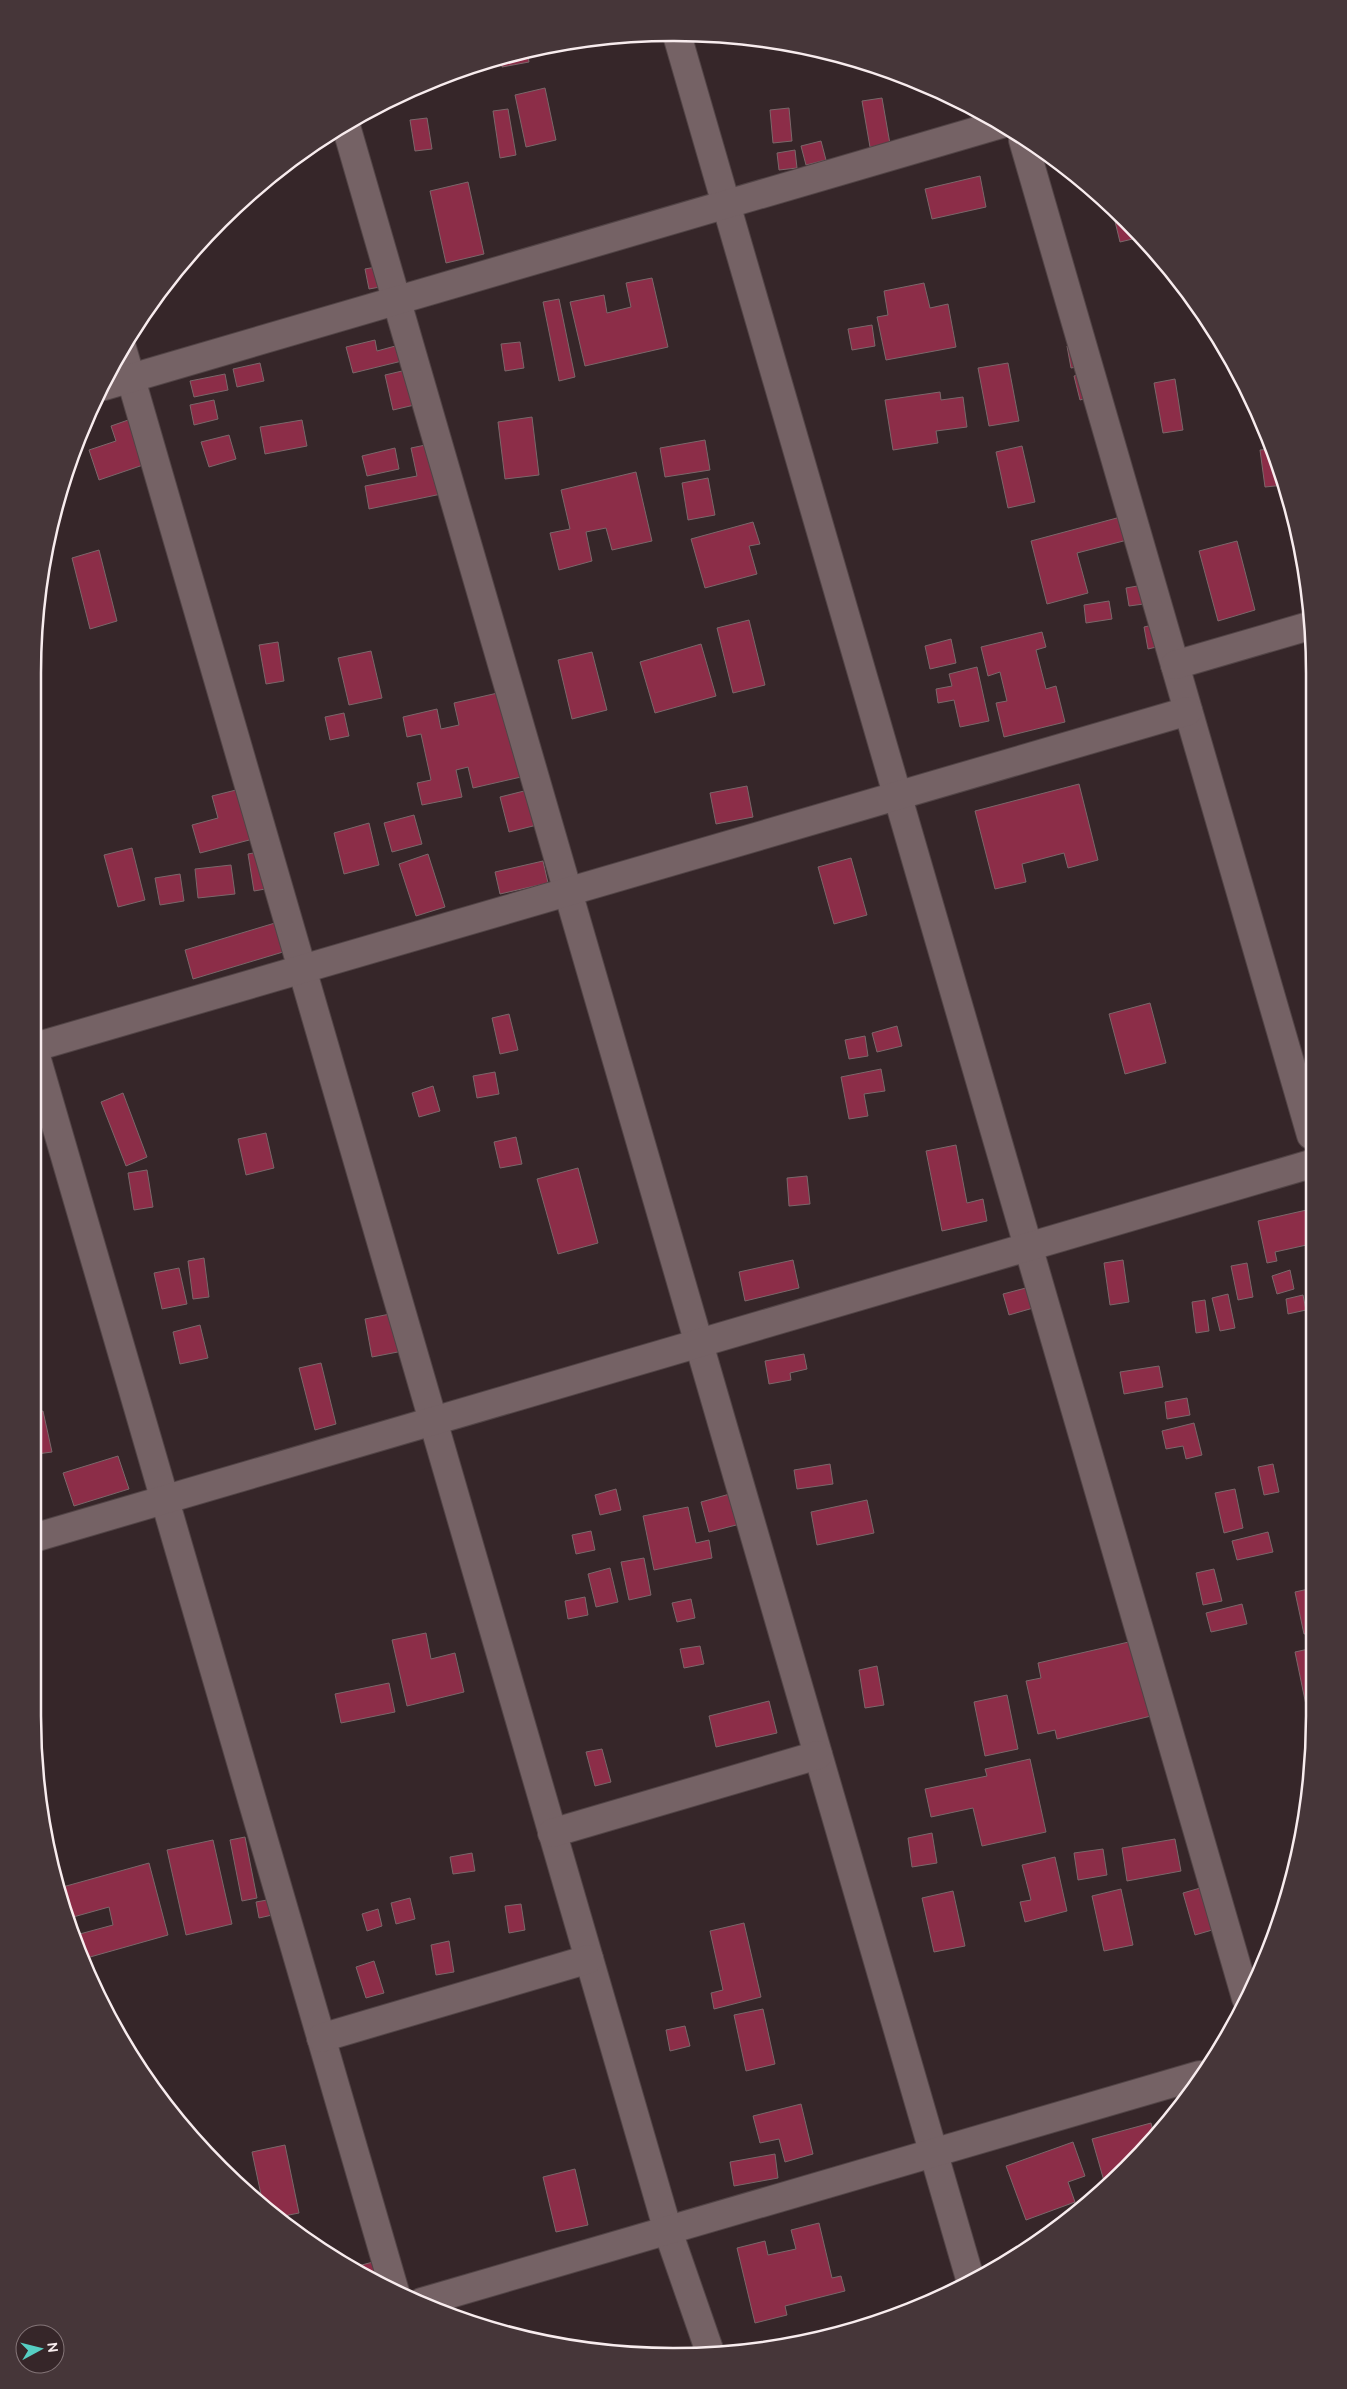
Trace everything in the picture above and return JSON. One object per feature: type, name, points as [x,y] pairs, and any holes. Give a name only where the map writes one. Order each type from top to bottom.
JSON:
[{"type":"street","points":[[679,41],[1244,1989]]},
{"type":"street","points":[[112,384],[991,127]]},
{"type":"street","points":[[348,132],[968,2275]]},
{"type":"street","points":[[1025,148],[1306,1118]]},
{"type":"street","points":[[125,359],[668,2231],[708,2346]]},
{"type":"street","points":[[1175,665],[1304,628]]},
{"type":"street","points":[[41,1045],[1188,711]]},
{"type":"street","points":[[41,1074],[392,2282]]},
{"type":"street","points":[[41,1536],[1306,1165]]},
{"type":"street","points":[[552,1833],[818,1755]]},
{"type":"street","points":[[321,2038],[589,1960]]},
{"type":"street","points":[[431,2299],[1191,2078]]},
{"type":"building","points":[[528,58],[529,62],[502,67],[502,65]]},
{"type":"building","points":[[545,88],[556,140],[526,147],[515,95]]},
{"type":"building","points":[[882,98],[890,144],[870,147],[862,101]]},
{"type":"building","points":[[789,108],[792,141],[773,143],[770,110]]},
{"type":"building","points":[[508,109],[516,155],[500,158],[493,111]]},
{"type":"building","points":[[427,118],[432,149],[415,151],[410,120]]},
{"type":"building","points":[[821,141],[826,160],[806,165],[801,146]]},
{"type":"building","points":[[795,150],[797,168],[779,170],[777,153]]},
{"type":"building","points":[[980,176],[986,207],[932,219],[925,189]]},
{"type":"building","points":[[468,182],[484,254],[446,263],[430,191]]},
{"type":"building","points":[[1115,220],[1133,239],[1120,242]]},
{"type":"building","points":[[398,263],[402,283],[369,289],[365,269]]},
{"type":"building","points":[[652,278],[668,347],[585,366],[570,302],[604,295],[607,313],[631,307],[626,283]]},
{"type":"building","points":[[924,283],[930,308],[948,304],[956,347],[886,360],[877,317],[888,315],[884,291]]},
{"type":"building","points":[[559,299],[575,377],[559,381],[543,302]]},
{"type":"building","points":[[872,325],[875,346],[852,350],[848,329]]},
{"type":"building","points":[[375,340],[377,351],[399,345],[402,361],[353,373],[346,347]]},
{"type":"building","points":[[520,342],[524,368],[505,371],[501,344]]},
{"type":"building","points":[[1083,344],[1087,365],[1071,368],[1067,346]]},
{"type":"building","points":[[260,363],[264,381],[237,387],[233,369]]},
{"type":"building","points":[[1008,363],[1019,421],[989,426],[978,368]]},
{"type":"building","points":[[415,368],[423,403],[393,410],[385,375]]},
{"type":"building","points":[[1090,372],[1097,395],[1080,400],[1074,376]]},
{"type":"building","points":[[225,374],[228,390],[194,397],[190,381]]},
{"type":"building","points":[[1175,379],[1183,430],[1163,433],[1154,383]]},
{"type":"building","points":[[940,392],[941,400],[963,397],[967,427],[936,431],[938,443],[893,450],[885,400]]},
{"type":"building","points":[[214,400],[218,419],[194,425],[190,405]]},
{"type":"building","points":[[532,417],[539,475],[505,479],[498,422]]},
{"type":"building","points":[[134,418],[149,463],[99,480],[89,450],[116,441],[111,426]]},
{"type":"building","points":[[302,420],[307,446],[265,454],[260,427]]},
{"type":"building","points":[[229,435],[236,459],[209,467],[201,442]]},
{"type":"building","points":[[705,440],[710,470],[665,477],[660,448]]},
{"type":"building","points":[[440,442],[451,492],[369,509],[365,486],[417,476],[411,448]]},
{"type":"building","points":[[1022,446],[1035,502],[1008,508],[996,452]]},
{"type":"building","points":[[395,448],[399,469],[367,476],[362,456]]},
{"type":"building","points":[[1260,450],[1264,450],[1277,486],[1265,487]]},
{"type":"building","points":[[636,472],[652,541],[612,550],[606,528],[586,532],[592,561],[559,570],[550,533],[570,529],[561,490]]},
{"type":"building","points":[[708,478],[715,515],[688,520],[682,483]]},
{"type":"building","points":[[1128,515],[1135,538],[1077,553],[1088,593],[1047,604],[1031,541]]},
{"type":"building","points":[[753,522],[760,544],[749,546],[757,574],[705,588],[691,539]]},
{"type":"building","points":[[1237,541],[1255,610],[1218,621],[1199,551]]},
{"type":"building","points":[[99,550],[117,621],[90,629],[72,558]]},
{"type":"building","points":[[1149,584],[1151,603],[1129,606],[1126,588]]},
{"type":"building","points":[[1109,601],[1112,619],[1086,623],[1084,605]]},
{"type":"building","points":[[749,620],[765,685],[733,693],[717,628]]},
{"type":"building","points":[[1161,623],[1165,645],[1148,649],[1144,627]]},
{"type":"building","points":[[1042,632],[1046,647],[1036,650],[1046,689],[1056,686],[1065,722],[1004,737],[996,703],[1007,701],[1000,672],[988,676],[981,647]]},
{"type":"building","points":[[951,639],[956,663],[930,669],[925,646]]},
{"type":"building","points":[[278,642],[284,681],[266,684],[259,645]]},
{"type":"building","points":[[701,644],[716,696],[655,713],[640,662]]},
{"type":"building","points":[[371,651],[382,698],[349,705],[338,658]]},
{"type":"building","points":[[592,652],[607,710],[572,719],[558,660]]},
{"type":"building","points":[[977,667],[989,721],[960,727],[954,700],[938,703],[936,689],[952,686],[949,674]]},
{"type":"building","points":[[502,692],[521,777],[473,788],[468,767],[456,770],[462,797],[422,805],[417,783],[431,780],[421,734],[407,737],[403,717],[437,709],[441,729],[459,725],[454,703]]},
{"type":"building","points":[[344,713],[349,736],[330,740],[325,717]]},
{"type":"building","points":[[1079,784],[1098,860],[1068,868],[1064,853],[1022,864],[1026,882],[995,889],[975,811]]},
{"type":"building","points":[[747,786],[753,817],[716,824],[710,793]]},
{"type":"building","points":[[240,789],[253,839],[200,853],[192,825],[218,818],[212,796]]},
{"type":"building","points":[[532,789],[541,824],[509,832],[500,797]]},
{"type":"building","points":[[414,815],[422,844],[392,852],[384,823]]},
{"type":"building","points":[[369,823],[379,865],[344,874],[334,833]]},
{"type":"building","points":[[132,848],[145,900],[118,907],[104,855]]},
{"type":"building","points":[[264,851],[271,888],[254,891],[248,854]]},
{"type":"building","points":[[428,854],[445,907],[416,916],[399,864]]},
{"type":"building","points":[[851,858],[867,915],[834,924],[818,867]]},
{"type":"building","points":[[543,861],[548,883],[500,894],[495,872]]},
{"type":"building","points":[[231,865],[235,894],[198,898],[195,869]]},
{"type":"building","points":[[180,874],[184,901],[160,905],[155,878]]},
{"type":"building","points":[[275,923],[283,952],[193,979],[185,950]]},
{"type":"building","points":[[1150,1003],[1166,1063],[1125,1074],[1109,1014]]},
{"type":"building","points":[[509,1014],[518,1050],[500,1054],[492,1018]]},
{"type":"building","points":[[897,1026],[902,1046],[877,1052],[872,1033]]},
{"type":"building","points":[[865,1036],[868,1056],[849,1059],[845,1040]]},
{"type":"building","points":[[881,1069],[885,1091],[864,1094],[868,1116],[849,1119],[841,1077]]},
{"type":"building","points":[[495,1072],[499,1094],[477,1098],[473,1076]]},
{"type":"building","points":[[433,1086],[440,1111],[419,1117],[412,1093]]},
{"type":"building","points":[[123,1093],[147,1157],[126,1166],[101,1102]]},
{"type":"building","points":[[266,1133],[274,1168],[246,1175],[238,1139]]},
{"type":"building","points":[[516,1137],[522,1164],[500,1168],[494,1142]]},
{"type":"building","points":[[956,1145],[967,1203],[983,1199],[987,1221],[942,1231],[926,1151]]},
{"type":"building","points":[[578,1168],[598,1243],[558,1254],[537,1179]]},
{"type":"building","points":[[147,1170],[153,1207],[134,1210],[128,1173]]},
{"type":"building","points":[[807,1176],[810,1204],[789,1206],[787,1178]]},
{"type":"building","points":[[1306,1210],[1306,1245],[1275,1252],[1277,1261],[1267,1263],[1258,1221]]},
{"type":"building","points":[[204,1258],[209,1297],[193,1299],[188,1261]]},
{"type":"building","points":[[793,1260],[799,1288],[745,1301],[739,1272]]},
{"type":"building","points":[[1123,1260],[1129,1302],[1110,1305],[1104,1263]]},
{"type":"building","points":[[1247,1263],[1253,1297],[1238,1300],[1231,1266]]},
{"type":"building","points":[[179,1268],[187,1304],[162,1309],[154,1273]]},
{"type":"building","points":[[1290,1270],[1294,1289],[1277,1294],[1272,1276]]},
{"type":"building","points":[[1041,1284],[1047,1304],[1009,1315],[1003,1294]]},
{"type":"building","points":[[1228,1294],[1235,1328],[1220,1331],[1212,1298]]},
{"type":"building","points":[[1303,1295],[1306,1310],[1288,1314],[1286,1299]]},
{"type":"building","points":[[1205,1300],[1209,1331],[1196,1333],[1192,1302]]},
{"type":"building","points":[[395,1313],[403,1351],[372,1357],[365,1319]]},
{"type":"building","points":[[200,1325],[208,1358],[180,1364],[173,1332]]},
{"type":"building","points":[[804,1354],[807,1369],[790,1373],[791,1380],[769,1384],[765,1361]]},
{"type":"building","points":[[321,1363],[336,1424],[315,1430],[299,1368]]},
{"type":"building","points":[[1159,1366],[1163,1387],[1124,1394],[1120,1372]]},
{"type":"building","points":[[1187,1398],[1190,1415],[1167,1419],[1165,1402]]},
{"type":"building","points":[[41,1411],[43,1411],[52,1452],[41,1453]]},
{"type":"building","points":[[1194,1423],[1202,1455],[1186,1459],[1183,1446],[1166,1449],[1162,1431]]},
{"type":"building","points":[[118,1456],[129,1489],[74,1506],[63,1473]]},
{"type":"building","points":[[830,1464],[833,1484],[797,1489],[794,1470]]},
{"type":"building","points":[[1273,1464],[1279,1492],[1264,1495],[1258,1467]]},
{"type":"building","points":[[616,1489],[621,1510],[600,1515],[595,1495]]},
{"type":"building","points":[[1235,1489],[1243,1528],[1224,1533],[1215,1493]]},
{"type":"building","points":[[737,1492],[744,1523],[709,1532],[701,1502]]},
{"type":"building","points":[[867,1500],[874,1533],[817,1545],[811,1512]]},
{"type":"building","points":[[688,1507],[696,1543],[709,1540],[712,1558],[654,1570],[643,1516]]},
{"type":"building","points":[[591,1531],[595,1550],[576,1554],[572,1535]]},
{"type":"building","points":[[1268,1532],[1273,1552],[1237,1560],[1232,1541]]},
{"type":"building","points":[[644,1558],[651,1595],[629,1600],[621,1562]]},
{"type":"building","points":[[610,1568],[618,1602],[596,1607],[588,1574]]},
{"type":"building","points":[[1214,1569],[1222,1601],[1203,1605],[1196,1573]]},
{"type":"building","points":[[1306,1590],[1306,1634],[1304,1634],[1295,1592]]},
{"type":"building","points":[[585,1597],[588,1615],[568,1619],[565,1601]]},
{"type":"building","points":[[691,1599],[695,1618],[677,1622],[672,1603]]},
{"type":"building","points":[[1242,1604],[1247,1624],[1211,1632],[1206,1613]]},
{"type":"building","points":[[426,1633],[431,1659],[455,1653],[464,1692],[407,1706],[392,1640]]},
{"type":"building","points":[[1133,1641],[1151,1716],[1057,1739],[1055,1730],[1038,1734],[1026,1681],[1041,1678],[1038,1663]]},
{"type":"building","points":[[700,1646],[704,1664],[684,1668],[680,1649]]},
{"type":"building","points":[[1306,1650],[1306,1705],[1295,1652]]},
{"type":"building","points":[[877,1666],[884,1705],[865,1708],[859,1670]]},
{"type":"building","points":[[389,1683],[395,1712],[341,1723],[335,1694]]},
{"type":"building","points":[[1007,1695],[1018,1749],[985,1756],[974,1702]]},
{"type":"building","points":[[769,1701],[777,1733],[716,1747],[709,1716]]},
{"type":"building","points":[[602,1749],[611,1782],[595,1786],[586,1752]]},
{"type":"building","points":[[1030,1759],[1046,1832],[982,1846],[973,1808],[931,1817],[925,1789],[987,1776],[985,1769]]},
{"type":"building","points":[[932,1833],[937,1863],[912,1867],[908,1838]]},
{"type":"building","points":[[245,1837],[257,1898],[242,1901],[230,1840]]},
{"type":"building","points":[[1175,1839],[1181,1871],[1127,1881],[1122,1848]]},
{"type":"building","points":[[213,1840],[232,1924],[186,1935],[167,1850]]},
{"type":"building","points":[[1103,1849],[1107,1875],[1078,1880],[1074,1853]]},
{"type":"building","points":[[472,1853],[475,1871],[453,1874],[450,1857]]},
{"type":"building","points":[[1055,1857],[1067,1911],[1025,1922],[1020,1902],[1031,1900],[1022,1865]]},
{"type":"building","points":[[149,1863],[168,1935],[89,1957],[80,1934],[113,1925],[109,1907],[74,1917],[65,1886]]},
{"type":"building","points":[[1221,1882],[1233,1924],[1195,1935],[1183,1893]]},
{"type":"building","points":[[1121,1889],[1133,1945],[1104,1951],[1092,1896]]},
{"type":"building","points":[[953,1891],[965,1946],[934,1952],[922,1898]]},
{"type":"building","points":[[278,1898],[281,1913],[259,1918],[256,1902]]},
{"type":"building","points":[[410,1898],[415,1919],[396,1924],[391,1903]]},
{"type":"building","points":[[521,1904],[525,1930],[509,1933],[505,1906]]},
{"type":"building","points":[[378,1909],[382,1926],[367,1931],[362,1914]]},
{"type":"building","points":[[744,1923],[761,1997],[714,2009],[711,1993],[723,1990],[710,1931]]},
{"type":"building","points":[[449,1941],[454,1972],[436,1975],[431,1945]]},
{"type":"building","points":[[374,1961],[384,1993],[366,1998],[356,1967]]},
{"type":"building","points":[[763,2009],[775,2064],[746,2071],[734,2015]]},
{"type":"building","points":[[685,2026],[690,2046],[670,2051],[666,2030]]},
{"type":"building","points":[[801,2104],[813,2154],[785,2162],[779,2139],[760,2143],[753,2116]]},
{"type":"building","points":[[1151,2123],[1152,2128],[1121,2163],[1103,2179],[1092,2139]]},
{"type":"building","points":[[1073,2142],[1085,2176],[1068,2182],[1075,2202],[1026,2220],[1006,2166]]},
{"type":"building","points":[[285,2145],[299,2213],[287,2215],[261,2194],[252,2152]]},
{"type":"building","points":[[775,2154],[778,2178],[734,2186],[730,2162]]},
{"type":"building","points":[[575,2169],[588,2225],[556,2232],[543,2177]]},
{"type":"building","points":[[819,2223],[832,2278],[841,2276],[845,2291],[785,2306],[787,2315],[755,2323],[737,2248],[765,2241],[768,2255],[796,2249],[791,2230]]},
{"type":"building","points":[[377,2261],[381,2276],[361,2265]]}]
